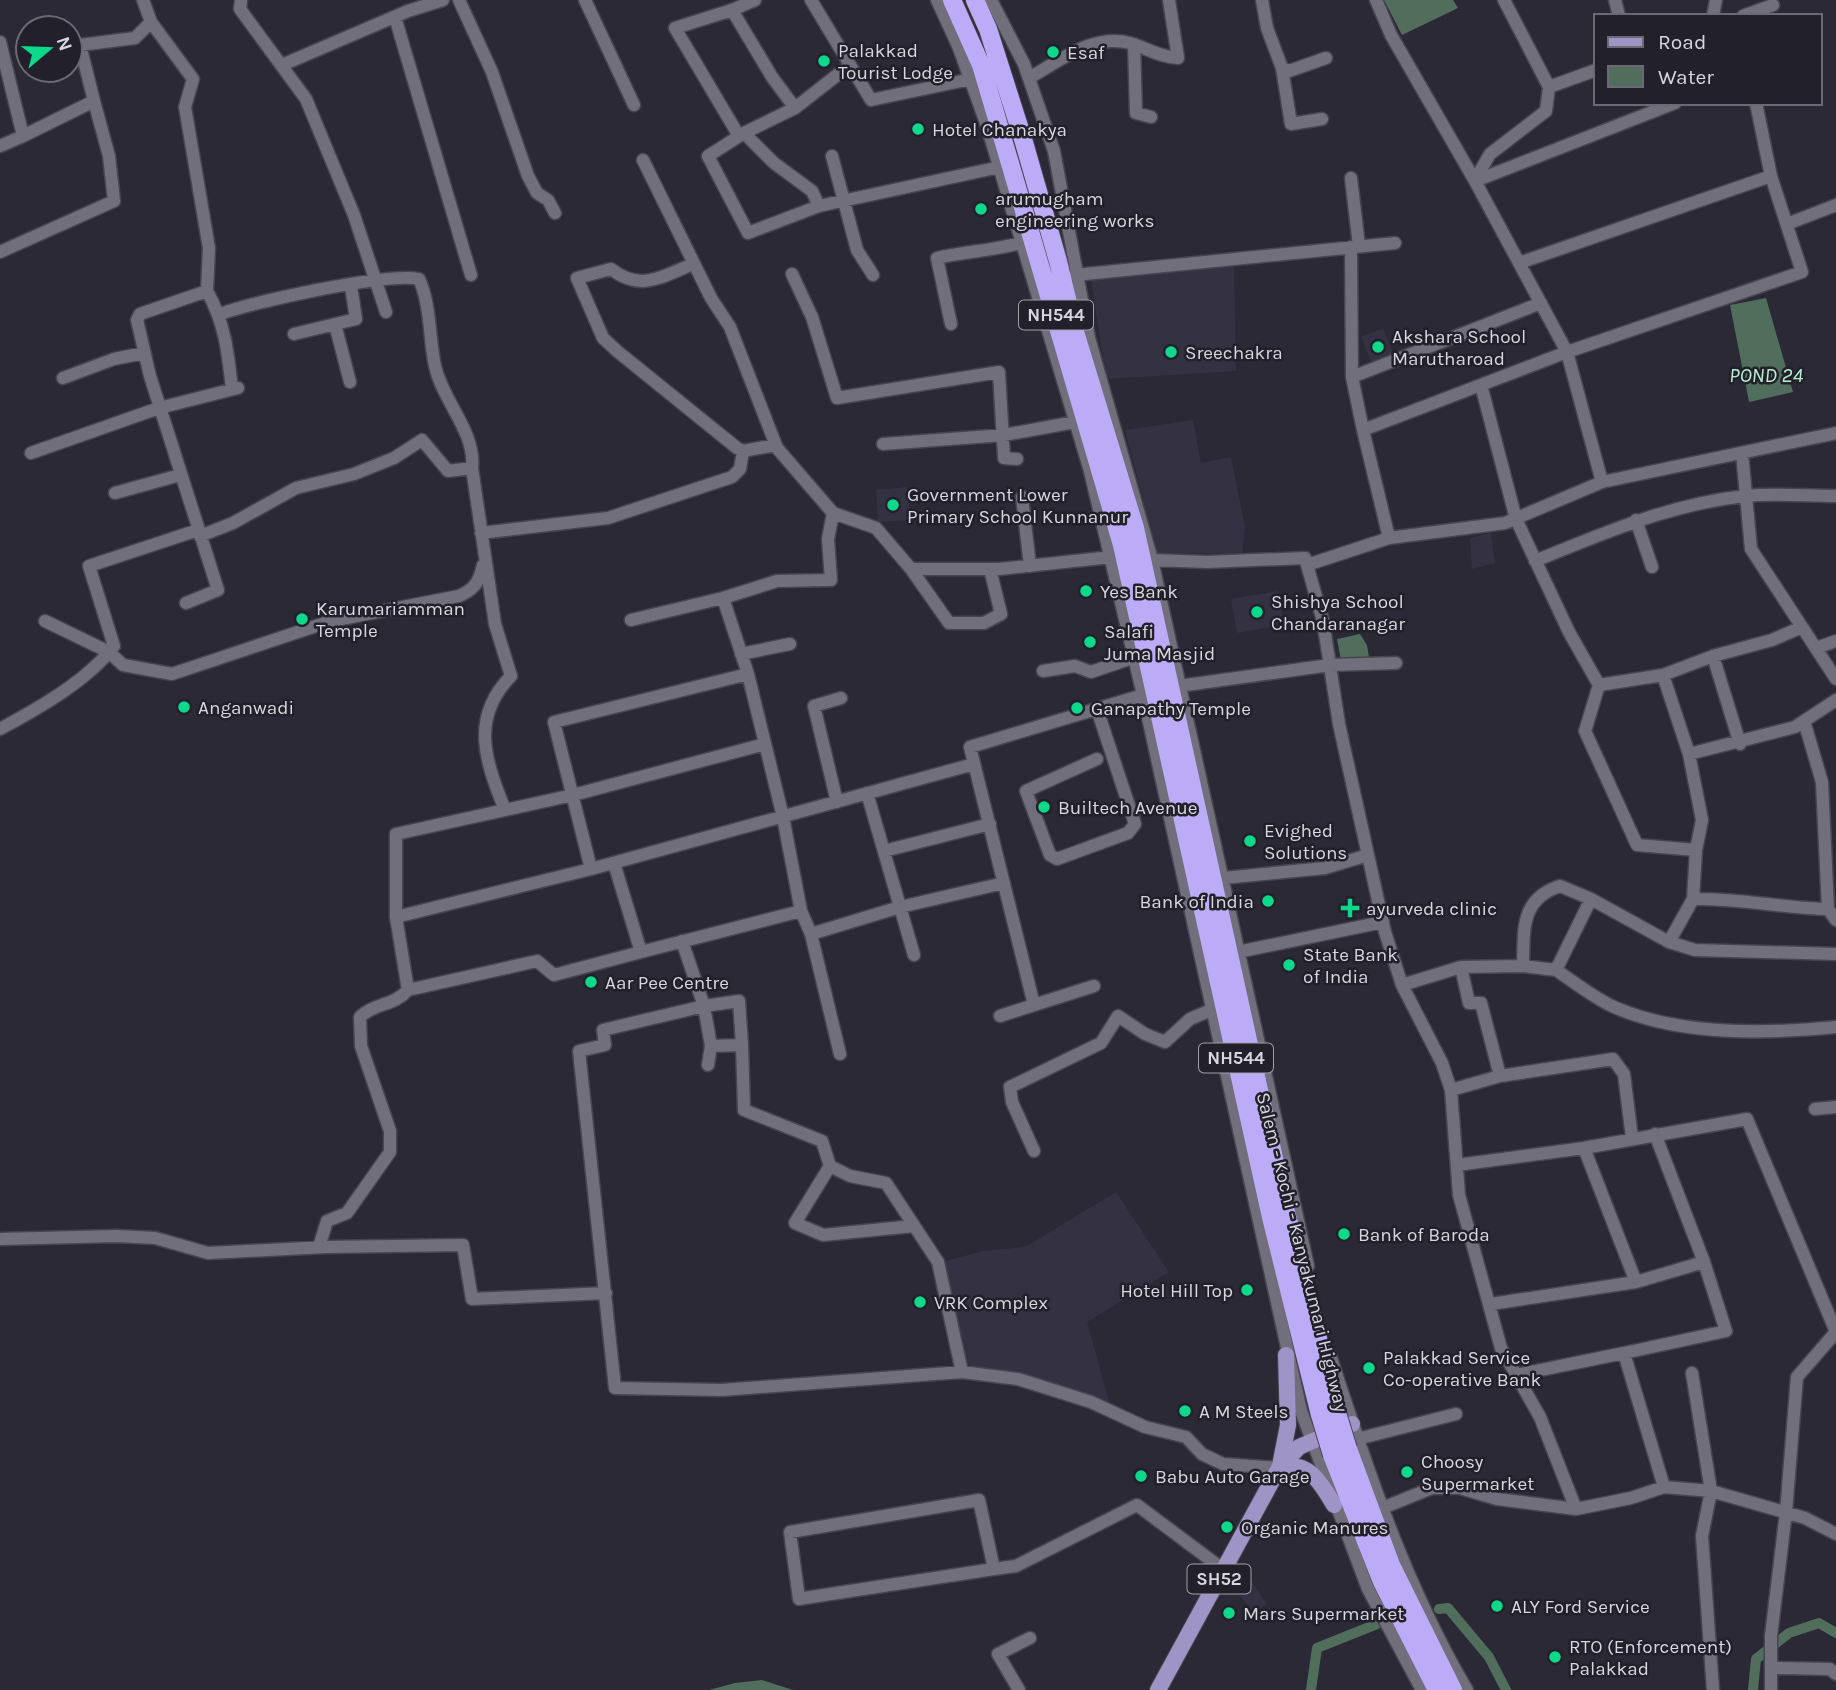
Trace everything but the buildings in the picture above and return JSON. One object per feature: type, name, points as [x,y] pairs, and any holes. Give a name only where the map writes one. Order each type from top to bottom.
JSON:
[{"type":"highway","name":"Salem - Kochi - Kanyakumari Highway","points":[[952,0],[989,90],[1122,545],[1265,1191],[1328,1413],[1347,1442],[1391,1565],[1453,1690]]},
{"type":"highway","name":"Salem - Kochi - Kanyakumari Highway","points":[[975,0],[995,52],[1058,261],[1075,332],[1135,528],[1328,1413]]},
{"type":"highway","name":"Salem - Kochi - Kanyakumari Highway","points":[[1347,1442],[1382,1582],[1437,1690]]},
{"type":"main road","points":[[1279,1468],[1288,1425],[1286,1355]]},
{"type":"main road","points":[[1279,1468],[1299,1447],[1311,1441],[1347,1442]]},
{"type":"main road","points":[[1279,1468],[1297,1465],[1305,1469],[1320,1483],[1334,1505]]},
{"type":"main road","name":"SH52","points":[[1158,1690],[1279,1468]]},
{"type":"street","points":[[31,453],[159,408],[235,388],[220,314],[207,291],[209,248],[185,107],[193,79],[155,27],[143,0]]},
{"type":"street","points":[[241,0],[240,9],[306,99],[354,215],[386,312]]},
{"type":"street","points":[[282,65],[395,16],[443,0]]},
{"type":"street","points":[[459,0],[496,83],[528,176],[537,193],[548,201],[555,213]]},
{"type":"street","points":[[585,0],[635,104]]},
{"type":"street","points":[[755,0],[675,29],[741,135],[812,191],[819,206]]},
{"type":"street","points":[[811,0],[871,100],[971,79]]},
{"type":"street","points":[[937,0],[971,79],[1000,167],[1075,422],[1111,557],[1286,1355],[1311,1441],[1368,1589],[1422,1690]]},
{"type":"street","points":[[991,0],[1017,48],[1054,151],[1075,275],[1089,338],[1152,560],[1347,1442],[1425,1612],[1467,1690]]},
{"type":"street","points":[[1029,79],[1101,41],[1134,44],[1162,57],[1178,58],[1169,0]]},
{"type":"street","points":[[1262,0],[1267,28],[1282,68],[1291,124],[1322,119]]},
{"type":"street","points":[[1376,0],[1391,35],[1475,181],[1567,352],[1602,482]]},
{"type":"street","points":[[1475,181],[1490,154],[1546,111],[1549,87],[1504,0]]},
{"type":"street","points":[[1750,14],[1773,7]]},
{"type":"street","points":[[732,10],[772,77],[795,108]]},
{"type":"street","points":[[395,16],[471,275]]},
{"type":"street","points":[[0,252],[114,201],[109,156],[80,46],[135,38],[155,27]]},
{"type":"street","points":[[0,42],[23,136]]},
{"type":"street","points":[[1134,44],[1136,113],[1151,117]]},
{"type":"street","points":[[1282,68],[1289,71],[1326,58]]},
{"type":"street","points":[[850,65],[795,108],[741,135],[708,156],[748,233],[819,206],[1000,167]]},
{"type":"street","points":[[1549,87],[1594,71]]},
{"type":"street","points":[[0,146],[94,101]]},
{"type":"street","points":[[1475,181],[1670,105]]},
{"type":"street","points":[[1363,430],[1567,352],[1802,272],[1771,176],[1756,105]]},
{"type":"street","points":[[832,156],[856,250],[873,275]]},
{"type":"street","points":[[643,160],[693,264],[730,327],[776,445],[799,478],[833,513],[876,528],[911,569],[948,623],[984,623],[1001,614],[990,569]]},
{"type":"street","points":[[1519,263],[1771,176]]},
{"type":"street","points":[[1351,178],[1355,247],[1352,377],[1388,538]]},
{"type":"street","points":[[1787,224],[1836,205]]},
{"type":"street","points":[[951,324],[937,258],[970,250],[999,250],[1023,243]]},
{"type":"street","points":[[1075,275],[1395,243]]},
{"type":"street","points":[[693,264],[646,283],[625,280],[611,269],[577,278],[603,338],[688,411],[743,451],[776,445]]},
{"type":"street","points":[[792,274],[812,317],[837,398],[999,372],[1004,458],[1017,459]]},
{"type":"street","points":[[220,314],[239,307],[407,277],[421,282],[435,368],[444,394],[474,449],[472,468],[484,561],[495,624],[511,676],[495,692],[486,712],[485,748],[505,810]]},
{"type":"street","points":[[294,334],[356,319],[351,286]]},
{"type":"street","points":[[186,603],[218,590],[159,408],[137,320],[140,314],[207,291]]},
{"type":"street","points":[[1352,377],[1541,303]]},
{"type":"street","points":[[335,324],[350,382]]},
{"type":"street","points":[[63,378],[114,359],[144,353]]},
{"type":"street","points":[[1481,384],[1516,519],[1569,632],[1599,685],[1586,731],[1637,845],[1696,850]]},
{"type":"street","points":[[883,444],[1004,435],[1075,422]]},
{"type":"street","points":[[1307,565],[1388,538],[1505,523],[1602,482],[1836,433]]},
{"type":"street","points":[[0,729],[68,686],[114,646],[89,566],[233,523],[296,488],[354,474],[394,458],[422,440],[448,471],[472,468]]},
{"type":"street","points":[[481,533],[608,518],[732,477],[740,469],[743,451]]},
{"type":"street","points":[[1742,453],[1751,549],[1836,679]]},
{"type":"street","points":[[115,493],[180,475]]},
{"type":"street","points":[[1535,561],[1636,520],[1746,496],[1836,496]]},
{"type":"street","points":[[1021,497],[1030,566]]},
{"type":"street","points":[[631,620],[723,598],[777,581],[831,580],[828,539],[833,513]]},
{"type":"street","points":[[1636,520],[1652,567]]},
{"type":"street","points":[[911,569],[990,569],[1111,557]]},
{"type":"street","points":[[1152,560],[1207,562],[1305,558],[1323,621],[1383,922],[1402,985],[1441,1063],[1451,1090],[1459,1195],[1501,1348],[1540,1417],[1576,1509]]},
{"type":"street","points":[[45,621],[109,652],[123,665],[172,674],[331,621],[459,596],[471,591],[479,580],[484,561]]},
{"type":"street","points":[[1157,585],[1172,561]]},
{"type":"street","points":[[723,598],[748,674],[783,817],[801,911],[811,934],[840,1054]]},
{"type":"street","points":[[1599,685],[1663,675],[1713,656],[1772,640],[1802,627]]},
{"type":"street","points":[[1816,648],[1836,641]]},
{"type":"street","points":[[741,654],[790,644]]},
{"type":"street","points":[[1713,656],[1740,744]]},
{"type":"street","points":[[1043,671],[1075,666],[1091,672],[1135,657]]},
{"type":"street","points":[[1179,686],[1330,665],[1396,663]]},
{"type":"street","points":[[591,869],[554,722],[748,674]]},
{"type":"street","points":[[1663,675],[1689,754],[1702,820],[1696,850],[1693,900],[1669,942]]},
{"type":"street","points":[[1034,1004],[970,747],[1143,695]]},
{"type":"street","points":[[837,802],[814,706],[841,698]]},
{"type":"street","points":[[1689,754],[1740,744],[1795,727],[1836,700]]},
{"type":"street","points":[[1097,709],[1136,818],[1135,824],[1128,833],[1057,859],[1050,855],[1026,791],[1097,759]]},
{"type":"street","points":[[1804,721],[1822,782],[1828,909],[1836,920]]},
{"type":"street","points":[[408,990],[396,917],[396,834],[573,795],[765,744]]},
{"type":"street","points":[[396,917],[614,863],[974,764]]},
{"type":"street","points":[[867,793],[914,955]]},
{"type":"street","points":[[884,851],[990,824]]},
{"type":"street","points":[[1223,878],[1325,868],[1368,855]]},
{"type":"street","points":[[614,863],[641,952]]},
{"type":"street","points":[[811,934],[900,907],[1004,883]]},
{"type":"street","points":[[1523,965],[1525,920],[1544,891],[1560,886],[1591,899],[1669,942],[1695,950],[1836,954]]},
{"type":"street","points":[[1693,900],[1727,898],[1795,908],[1828,909]]},
{"type":"street","points":[[1556,970],[1591,899]]},
{"type":"street","points":[[319,1247],[327,1221],[347,1213],[390,1152],[390,1131],[361,1046],[360,1017],[368,1009],[399,1001],[408,990],[537,961],[554,975],[801,911]]},
{"type":"street","points":[[1238,951],[1383,922]]},
{"type":"street","points":[[682,941],[704,1006],[711,1046],[708,1065]]},
{"type":"street","points":[[1402,985],[1461,967],[1523,965],[1556,970],[1613,1006],[1666,1023],[1769,1033],[1836,1027]]},
{"type":"street","points":[[1461,967],[1469,1003],[1480,1003],[1500,1076]]},
{"type":"street","points":[[1000,1016],[1094,986]]},
{"type":"street","points":[[962,1372],[937,1262],[886,1183],[850,1177],[830,1166],[822,1141],[744,1110],[739,1001],[704,1006],[603,1030],[605,1045],[579,1051],[615,1388],[722,1390],[962,1372],[1018,1379],[1091,1402],[1145,1427],[1186,1437],[1202,1454],[1223,1464],[1279,1468]]},
{"type":"street","points":[[1034,1151],[1012,1102],[1010,1087],[1101,1043],[1118,1016],[1145,1034],[1165,1042],[1190,1019],[1211,1010]]},
{"type":"street","points":[[711,1046],[742,1045]]},
{"type":"street","points":[[1451,1090],[1500,1076],[1614,1059],[1624,1074],[1632,1138]]},
{"type":"street","points":[[1815,1109],[1836,1107]]},
{"type":"street","points":[[1457,1165],[1584,1147],[1747,1119],[1836,1332],[1797,1377],[1786,1512],[1771,1636],[1771,1690]]},
{"type":"street","points":[[1516,1375],[1726,1331],[1704,1262],[1655,1133]]},
{"type":"street","points":[[1584,1147],[1636,1282]]},
{"type":"street","points":[[830,1166],[795,1223],[823,1235],[914,1226]]},
{"type":"street","points":[[0,1239],[117,1236],[155,1238],[208,1254],[319,1247],[463,1245],[472,1299],[606,1293]]},
{"type":"street","points":[[1490,1304],[1636,1282],[1704,1262]]},
{"type":"street","points":[[1624,1353],[1664,1486]]},
{"type":"street","points":[[1692,1373],[1711,1491],[1702,1536],[1713,1690]]},
{"type":"street","points":[[1347,1442],[1456,1414]]},
{"type":"street","points":[[1380,1509],[1433,1488],[1460,1488],[1497,1499],[1576,1509],[1631,1498],[1664,1486],[1711,1491],[1786,1512],[1836,1534]]},
{"type":"street","points":[[994,1569],[979,1500],[790,1532],[799,1599],[1016,1566],[1137,1505],[1224,1570]]},
{"type":"street","points":[[1019,1690],[998,1654],[1030,1638]]},
{"type":"street","points":[[1771,1662],[1830,1669],[1836,1674]]},
{"type":"shaded area","points":[[1234,262],[1236,371],[1106,379],[1091,279]]},
{"type":"shaded area","name":"Akshara School Marutharoad","points":[[1383,328],[1395,357],[1373,366],[1361,337]]},
{"type":"shaded area","points":[[1193,420],[1201,463],[1231,457],[1245,527],[1242,554],[1157,553],[1125,430]]},
{"type":"shaded area","name":"Government Lower Primary School Kunnanur","points":[[907,487],[910,520],[878,522],[876,490]]},
{"type":"shaded area","points":[[1491,533],[1495,563],[1472,569],[1470,538]]},
{"type":"shaded area","name":"Shishya School Chandaranagar","points":[[1278,591],[1284,625],[1237,633],[1231,599]]},
{"type":"shaded area","points":[[1116,1192],[1169,1272],[1087,1322],[1110,1405],[1042,1379],[991,1369],[964,1369],[942,1262],[983,1251],[1025,1247]]},
{"type":"shaded area","points":[[1250,1579],[1267,1604],[1253,1614],[1236,1589]]},
{"type":"water","points":[[1384,0],[1453,0],[1458,8],[1402,35]]},
{"type":"water","name":"POND 24","points":[[1766,298],[1793,392],[1749,402],[1730,305]]},
{"type":"water","points":[[1360,634],[1367,645],[1369,657],[1341,661],[1337,639]]},
{"type":"water","points":[[762,1680],[793,1690],[709,1690],[735,1683]]},
{"type":"waterway","points":[[1439,1609],[1448,1608],[1489,1657],[1506,1690]]},
{"type":"waterway","points":[[1753,1690],[1756,1659],[1789,1633],[1819,1623],[1836,1633]]},
{"type":"waterway","points":[[1311,1690],[1317,1648],[1377,1624]]},
{"type":"place","name":"Esaf","points":[[1053,52]]},
{"type":"place","name":"Palakkad Tourist Lodge","points":[[824,61]]},
{"type":"place","name":"Hotel Chanakya","points":[[918,129]]},
{"type":"place","name":"arumugham engineering works","points":[[981,209]]},
{"type":"place","name":"Akshara School Marutharoad","points":[[1378,347]]},
{"type":"place","name":"Sreechakra","points":[[1171,352]]},
{"type":"place","name":"Government Lower Primary School Kunnanur","points":[[893,505]]},
{"type":"place","name":"Yes Bank","points":[[1086,591]]},
{"type":"place","name":"Shishya School Chandaranagar","points":[[1257,612]]},
{"type":"place","name":"Karumariamman Temple","points":[[302,619]]},
{"type":"place","name":"Salafi Juma Masjid","points":[[1090,642]]},
{"type":"place","name":"Anganwadi","points":[[184,707]]},
{"type":"place","name":"Ganapathy Temple","points":[[1077,708]]},
{"type":"place","name":"Builtech Avenue","points":[[1044,807]]},
{"type":"place","name":"Evighed Solutions","points":[[1250,841]]},
{"type":"place","name":"Bank of India","points":[[1268,901]]},
{"type":"place","name":"ayurveda clinic","points":[[1350,908]]},
{"type":"place","name":"State Bank of India","points":[[1289,965]]},
{"type":"place","name":"Aar Pee Centre","points":[[591,982]]},
{"type":"place","name":"Bank of Baroda","points":[[1344,1234]]},
{"type":"place","name":"Hotel Hill Top","points":[[1247,1290]]},
{"type":"place","name":"VRK Complex","points":[[920,1302]]},
{"type":"place","name":"Palakkad Service Co-operative Bank","points":[[1369,1368]]},
{"type":"place","name":"A M Steels","points":[[1185,1411]]},
{"type":"place","name":"Choosy Supermarket","points":[[1407,1472]]},
{"type":"place","name":"Babu Auto Garage","points":[[1141,1476]]},
{"type":"place","name":"Organic Manures","points":[[1227,1527]]},
{"type":"place","name":"ALY Ford Service","points":[[1497,1606]]},
{"type":"place","name":"Mars Supermarket","points":[[1229,1613]]},
{"type":"place","name":"RTO (Enforcement) Palakkad","points":[[1555,1657]]}]
